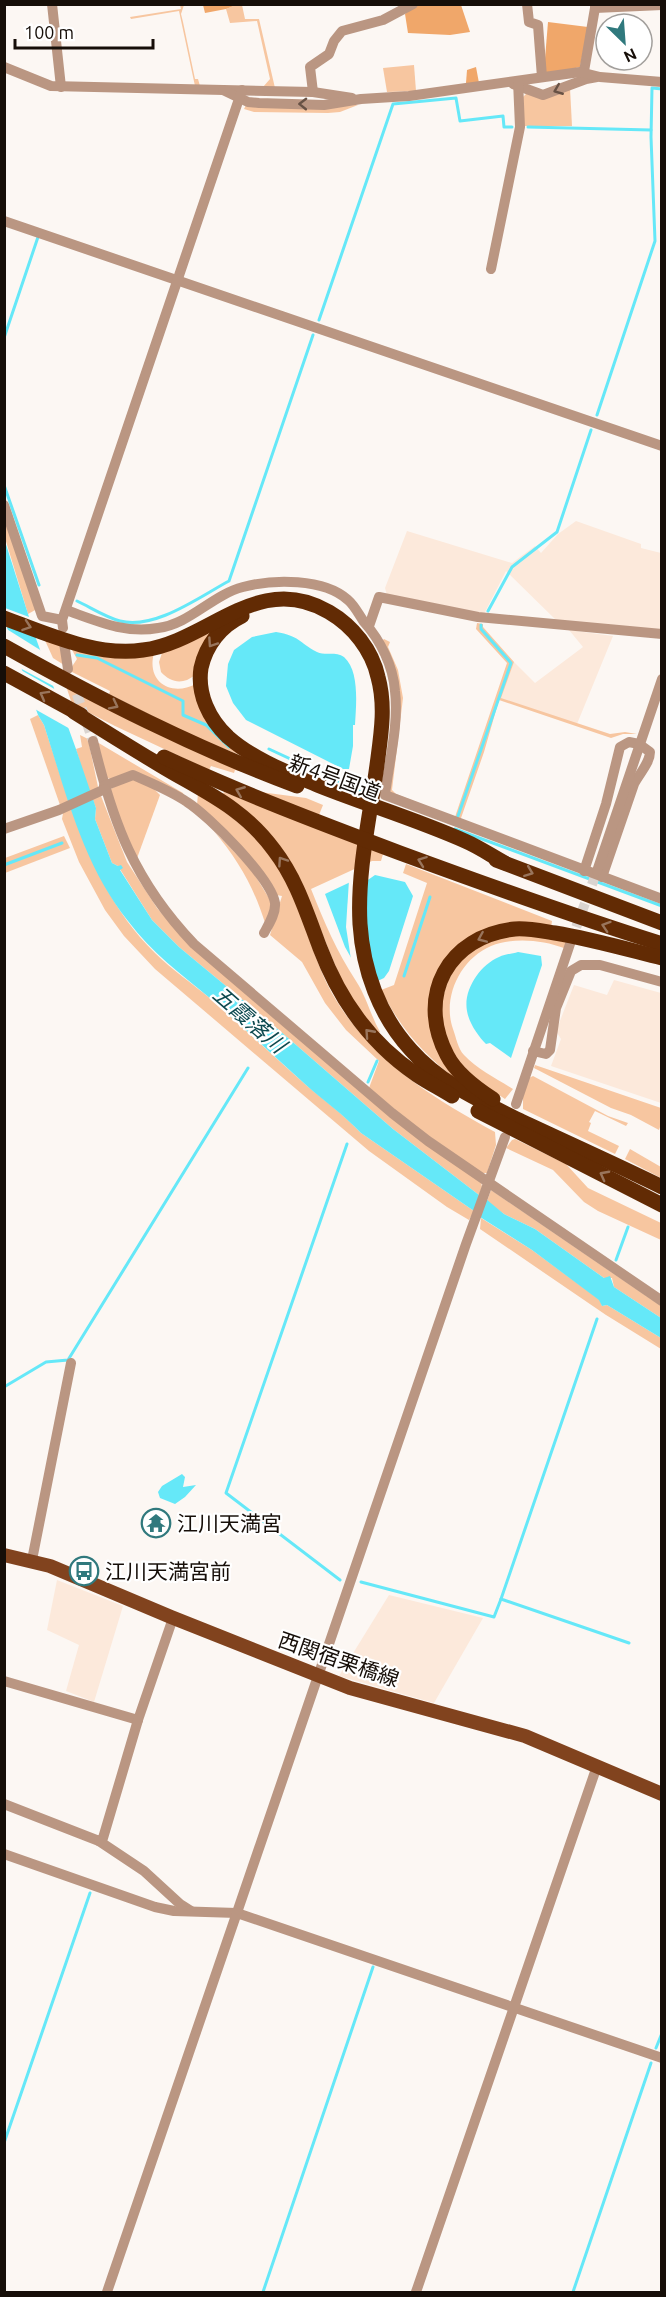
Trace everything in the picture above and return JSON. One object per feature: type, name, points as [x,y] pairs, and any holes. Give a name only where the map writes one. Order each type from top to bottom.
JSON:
[{"type":"highway","points":[[4,618],[60,623],[114,651],[145,650],[178,640],[241,608],[271,600],[300,602],[315,606],[340,625]]},
{"type":"highway","points":[[449,1094],[414,1064],[396,1043],[376,1004],[363,950],[360,903],[381,731],[381,691],[369,653],[353,631],[320,617],[289,609],[267,609],[236,619],[215,637],[206,651],[202,665],[201,692],[211,716],[229,737],[259,758],[326,788],[465,841],[505,863]]},
{"type":"highway","name":"新4号国道","points":[[4,646],[65,673],[142,719],[264,774],[662,923]]},
{"type":"highway","points":[[9,676],[74,712],[210,779],[325,825],[554,910],[662,944]]},
{"type":"highway","points":[[74,712],[156,763],[221,799],[262,835],[280,858],[295,883],[332,976],[347,1005],[359,1022],[389,1054],[418,1076],[449,1094],[662,1205]]},
{"type":"highway","points":[[536,1128],[482,1092],[448,1058],[434,1017],[436,995],[451,963],[475,940],[498,932],[518,929],[585,938],[662,958]]},
{"type":"highway","points":[[376,1004],[394,1030],[433,1071],[469,1096],[662,1187]]},
{"type":"main road","name":"西関宿栗橋線","points":[[4,1555],[50,1566],[320,1677],[379,1697],[517,1734],[662,1794]]},
{"type":"street","points":[[52,4],[61,87]]},
{"type":"street","points":[[313,92],[310,67],[329,54],[334,41],[342,31],[383,20],[413,4]]},
{"type":"street","points":[[527,4],[530,22],[538,25],[542,77]]},
{"type":"street","points":[[583,76],[595,6],[662,5]]},
{"type":"street","points":[[4,67],[51,86],[61,87],[223,90],[242,94],[313,92],[361,99]]},
{"type":"street","points":[[242,94],[259,103],[324,105],[518,83],[542,77],[583,76],[662,82]]},
{"type":"street","points":[[518,83],[543,95],[583,76]]},
{"type":"street","points":[[491,269],[520,127],[518,83]]},
{"type":"street","points":[[60,623],[242,94]]},
{"type":"street","points":[[4,221],[662,446]]},
{"type":"street","points":[[4,505],[42,616],[60,623],[125,630],[161,628],[188,617],[214,600],[242,587],[275,581],[315,585],[340,594],[353,605],[369,626],[388,661],[395,694],[396,716],[385,795],[662,899]]},
{"type":"street","points":[[369,626],[379,597],[478,617],[662,634]]},
{"type":"street","points":[[64,643],[65,673]]},
{"type":"street","points":[[639,744],[662,679]]},
{"type":"street","points":[[93,741],[101,789],[123,842],[166,913],[194,944],[428,1141],[487,1186],[662,1301]]},
{"type":"street","points":[[584,871],[606,804],[620,747],[626,742],[639,744],[650,752],[650,758],[634,784],[599,874]]},
{"type":"street","points":[[4,829],[64,808],[133,775],[187,801],[226,836],[266,885],[275,902],[274,912],[264,933]]},
{"type":"street","points":[[516,1104],[570,944]]},
{"type":"street","points":[[533,1051],[546,1054],[550,1050],[556,1008],[572,971],[582,965],[600,965],[662,982]]},
{"type":"street","points":[[107,2292],[505,1137]]},
{"type":"street","points":[[32,1560],[71,1363]]},
{"type":"street","points":[[99,1841],[103,1838],[138,1720],[173,1618]]},
{"type":"street","points":[[4,1681],[138,1720]]},
{"type":"street","points":[[416,2292],[597,1766]]},
{"type":"street","points":[[4,1804],[99,1841],[144,1871],[191,1911]]},
{"type":"street","points":[[4,1854],[155,1907],[174,1911],[237,1913],[662,2058]]},
{"type":"shaded area","points":[[203,4],[236,5],[205,13]]},
{"type":"shaded area","points":[[180,5],[184,5],[181,14],[195,79],[198,79],[200,86],[195,86],[179,11],[131,19],[130,17],[181,9]]},
{"type":"shaded area","points":[[242,5],[245,19],[259,19],[275,88],[263,87],[270,79],[257,21],[230,23],[226,9]]},
{"type":"shaded area","points":[[416,5],[461,5],[470,32],[450,35],[408,33],[405,14]]},
{"type":"shaded area","points":[[548,22],[588,27],[580,67],[548,74],[544,71]]},
{"type":"shaded area","points":[[414,65],[416,91],[387,92],[383,68]]},
{"type":"shaded area","points":[[476,67],[479,83],[466,83],[467,70]]},
{"type":"shaded area","points":[[570,88],[572,126],[524,126],[522,98],[526,94]]},
{"type":"shaded area","points":[[246,105],[358,105],[340,112],[328,113],[254,112],[244,109]]},
{"type":"shaded area","points":[[4,511],[37,609],[28,614],[5,538]]},
{"type":"shaded area","points":[[576,521],[641,544],[641,548],[661,553],[661,630],[558,622],[506,571],[483,616],[387,595],[385,588],[407,531],[512,563],[535,546],[541,553],[558,534]]},
{"type":"shaded area","points":[[477,623],[483,624],[483,627],[514,662],[501,698],[610,734],[625,732],[637,734],[623,734],[611,738],[499,700],[460,821],[390,793],[397,722],[382,641],[384,639],[390,642],[388,647],[398,670],[403,698],[392,790],[396,794],[455,817],[507,663],[476,629]]},
{"type":"shaded area","points":[[569,630],[613,636],[577,724],[500,698],[514,662],[535,683],[583,647]]},
{"type":"shaded area","points":[[214,631],[195,675],[186,680],[177,681],[169,679],[161,672],[159,662],[162,653]]},
{"type":"shaded area","points":[[43,636],[61,642],[64,665],[53,658]]},
{"type":"shaded area","points":[[71,648],[154,653],[152,663],[157,679],[170,688],[187,688],[196,684],[198,703],[268,766],[191,736],[109,694],[110,691],[72,672],[71,668],[77,659]]},
{"type":"shaded area","points":[[66,686],[247,773],[235,770],[234,773],[211,766],[209,770],[115,726],[72,704]]},
{"type":"shaded area","points":[[38,715],[44,725],[69,802],[60,805],[30,719]]},
{"type":"shaded area","points":[[80,735],[88,739],[98,787],[89,793],[76,749],[82,747]]},
{"type":"shaded area","points":[[97,742],[183,793],[184,796],[138,774],[107,778]]},
{"type":"shaded area","points":[[130,778],[153,788],[160,795],[136,861],[109,790]]},
{"type":"shaded area","points":[[224,792],[383,854],[381,861],[372,861],[311,889],[337,947],[363,993],[380,1032],[377,1034],[344,987],[304,889],[222,796]]},
{"type":"shaded area","points":[[260,792],[306,798],[323,805],[319,815]]},
{"type":"shaded area","points":[[198,793],[232,817],[270,855],[295,899],[327,984],[351,1022],[368,1042],[427,1092],[495,1132],[496,1145],[487,1173],[482,1173],[416,1127],[369,1088],[379,1061],[346,1030],[325,1003],[302,962],[270,935],[282,896],[276,895],[197,805]]},
{"type":"shaded area","points":[[101,796],[127,862],[157,908],[177,931],[481,1181],[482,1187],[479,1195],[393,1129],[179,947],[152,920],[118,866],[112,863],[95,819],[96,808],[92,798]]},
{"type":"shaded area","points":[[71,808],[95,867],[115,904],[155,953],[211,999],[361,1133],[474,1211],[469,1220],[369,1151],[155,969],[124,936],[105,910],[79,862],[62,819],[63,813]]},
{"type":"shaded area","points":[[213,830],[251,869],[272,903],[266,926],[245,875]]},
{"type":"shaded area","points":[[64,836],[70,848],[5,873],[5,858]]},
{"type":"shaded area","points":[[406,864],[552,921],[551,928],[486,929],[431,998],[458,1081],[414,1040],[381,990],[394,985],[427,883],[403,873]]},
{"type":"shaded area","points":[[525,934],[567,941],[564,948],[547,943],[509,941],[480,952],[462,970],[456,981],[450,1005],[450,1017],[460,1050],[487,1074],[513,1089],[505,1099],[472,1076],[456,1058],[447,1042],[442,1007],[445,989],[462,959],[476,948],[493,940]]},
{"type":"shaded area","points":[[614,980],[661,993],[661,1103],[551,1066],[561,1039],[556,1031],[574,985],[607,995]]},
{"type":"shaded area","points":[[535,1065],[661,1108],[659,1130],[534,1068]]},
{"type":"shaded area","points":[[533,1076],[608,1116],[628,1123],[626,1126],[595,1111],[589,1122],[591,1123],[588,1131],[619,1146],[615,1154],[523,1109],[523,1094],[529,1078]]},
{"type":"shaded area","points":[[515,1139],[566,1164],[588,1188],[661,1223],[661,1240],[598,1211],[584,1202],[553,1170],[506,1148]]},
{"type":"shaded area","points":[[630,1149],[661,1167],[661,1178],[625,1159]]},
{"type":"shaded area","points":[[491,1190],[661,1306],[661,1318],[614,1287],[612,1278],[604,1278],[535,1229],[504,1214],[487,1201]]},
{"type":"shaded area","points":[[481,1218],[532,1250],[600,1300],[602,1306],[607,1305],[661,1338],[661,1349],[606,1315],[480,1229]]},
{"type":"shaded area","points":[[57,1580],[123,1606],[94,1702],[66,1691],[79,1645],[47,1630]]},
{"type":"shaded area","points":[[389,1595],[483,1618],[434,1703],[339,1676]]},
{"type":"water","points":[[4,538],[29,617],[5,608]]},
{"type":"water","name":"五霞落川","points":[[5,622],[34,633],[76,749],[96,808],[95,819],[112,863],[121,865],[123,868],[120,870],[152,920],[179,947],[393,1129],[479,1195],[474,1211],[361,1133],[211,999],[167,963],[128,921],[99,876],[77,828],[44,725],[38,715]]},
{"type":"water","points":[[276,632],[295,637],[317,652],[341,655],[349,663],[355,680],[356,699],[349,769],[343,769],[246,720],[233,703],[226,686],[228,664],[234,650],[252,637]]},
{"type":"water","points":[[375,875],[405,882],[413,896],[389,971],[384,978],[367,986],[345,947],[325,894],[359,878],[365,882]]},
{"type":"water","points":[[518,952],[541,956],[542,965],[511,1058],[490,1043],[486,1044],[480,1037],[470,1020],[466,1003],[474,979],[485,966],[501,956]]},
{"type":"water","points":[[486,1199],[504,1214],[535,1229],[604,1278],[610,1276],[614,1287],[661,1318],[661,1338],[607,1305],[602,1306],[599,1300],[532,1250],[480,1217]]},
{"type":"water","points":[[182,1474],[185,1477],[183,1487],[196,1485],[175,1504],[160,1498],[158,1492],[162,1486]]},
{"type":"pier","points":[[5,628],[45,653],[57,688],[18,667]]},
{"type":"pier","points":[[19,669],[58,691],[72,730],[33,708]]},
{"type":"pier","points":[[359,875],[366,989],[352,966],[346,927],[349,880]]},
{"type":"waterway","points":[[597,415],[655,241],[651,137],[652,88],[662,89]]},
{"type":"waterway","points":[[319,320],[393,104],[456,98],[460,121],[503,116],[504,127],[512,127]]},
{"type":"waterway","points":[[528,127],[651,130]]},
{"type":"waterway","points":[[4,338],[38,237]]},
{"type":"waterway","points":[[77,601],[120,621],[134,623],[162,617],[229,581],[313,335]]},
{"type":"waterway","points":[[488,611],[512,567],[557,532],[591,430]]},
{"type":"waterway","points":[[4,485],[39,585]]},
{"type":"waterway","points":[[458,816],[511,663],[481,629],[481,625]]},
{"type":"waterway","points":[[77,655],[97,658],[183,701],[183,715],[206,725],[229,747]]},
{"type":"waterway","points":[[269,749],[368,795]]},
{"type":"waterway","points":[[455,829],[662,906]]},
{"type":"waterway","points":[[4,865],[62,843]]},
{"type":"waterway","points":[[404,976],[430,897]]},
{"type":"waterway","points":[[368,1082],[377,1061]]},
{"type":"waterway","points":[[4,1387],[46,1362],[68,1360],[248,1068]]},
{"type":"waterway","points":[[340,1580],[226,1493],[347,1144]]},
{"type":"waterway","points":[[616,1260],[628,1227]]},
{"type":"waterway","points":[[597,1319],[501,1599],[629,1643]]},
{"type":"waterway","points":[[361,1582],[494,1617],[501,1599]]},
{"type":"waterway","points":[[4,2143],[90,1893]]},
{"type":"waterway","points":[[263,2292],[373,1967]]},
{"type":"waterway","points":[[656,2048],[662,2033]]},
{"type":"waterway","points":[[573,2292],[651,2063]]},
{"type":"tunnel","points":[[72,680],[93,741]]},
{"type":"tunnel","points":[[571,941],[597,871]]},
{"type":"place","name":"江川天満宮","points":[[156,1523]]},
{"type":"place","name":"江川天満宮前","points":[[84,1571]]}]
